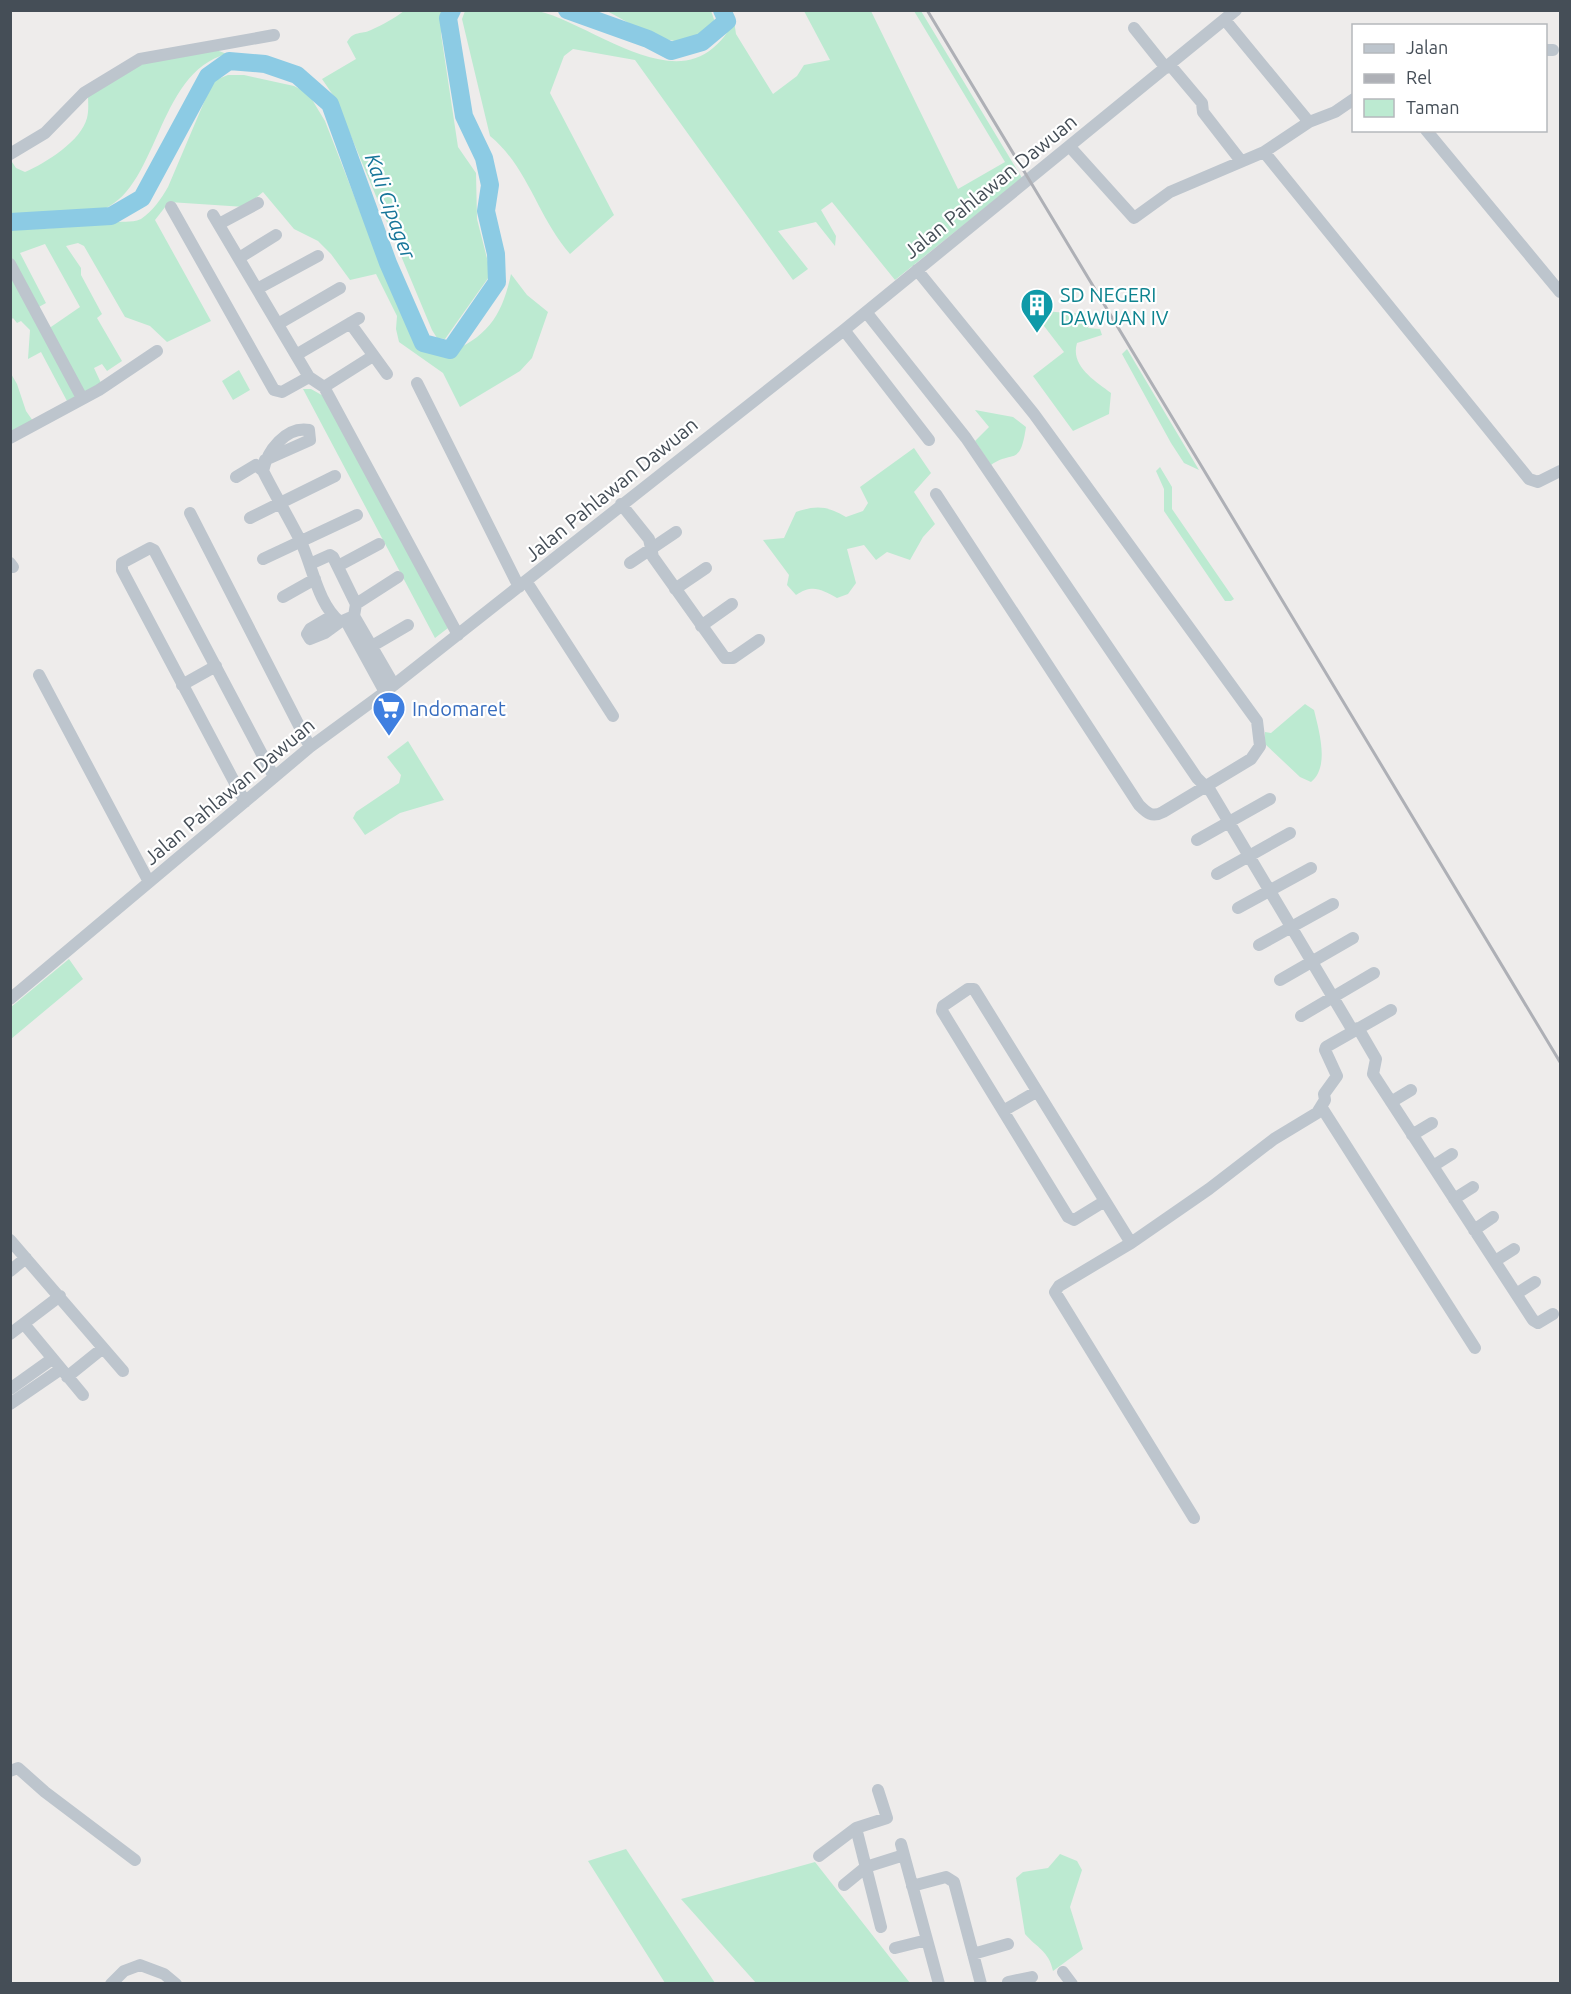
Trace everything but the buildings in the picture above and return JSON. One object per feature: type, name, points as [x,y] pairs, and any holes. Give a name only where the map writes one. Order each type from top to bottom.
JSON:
[{"type":"street","name":"Jalan Pahlawan Dawuan","points":[[10,999],[310,747],[390,689],[621,504],[844,330],[1236,10]]},
{"type":"street","points":[[1225,20],[1309,122]]},
{"type":"street","points":[[1134,28],[1202,103],[1203,112],[1241,161]]},
{"type":"street","points":[[10,154],[45,133],[84,93],[140,59],[274,34]]},
{"type":"street","points":[[1070,147],[1133,218],[1170,192],[1264,152],[1309,122],[1335,112],[1352,100]]},
{"type":"street","points":[[1428,132],[1560,292]]},
{"type":"street","points":[[1264,152],[1529,479],[1538,482],[1560,471]]},
{"type":"street","points":[[258,203],[216,220],[309,377],[324,387],[458,635]]},
{"type":"street","points":[[171,207],[274,390],[282,392],[309,377]]},
{"type":"street","points":[[239,258],[276,235]]},
{"type":"street","points":[[257,289],[318,256]]},
{"type":"street","points":[[10,264],[82,398]]},
{"type":"street","points":[[917,270],[1034,414],[1257,721],[1260,746],[1251,759],[1156,816],[1149,814],[1139,805],[936,494]]},
{"type":"street","points":[[278,324],[340,288]]},
{"type":"street","points":[[866,312],[966,438],[1206,788],[1333,998],[1376,1059],[1373,1074],[1516,1294],[1536,1323],[1553,1314]]},
{"type":"street","points":[[296,355],[355,321],[373,356],[387,374]]},
{"type":"street","points":[[844,330],[929,440]]},
{"type":"street","points":[[10,438],[82,398],[157,351]]},
{"type":"street","points":[[324,387],[373,356]]},
{"type":"street","points":[[417,383],[523,584],[613,716]]},
{"type":"street","points":[[236,477],[256,465],[264,466],[280,504],[301,543],[315,579],[346,616],[368,649],[390,689]]},
{"type":"street","points":[[250,519],[335,476]]},
{"type":"street","points":[[621,504],[649,539],[653,557],[727,659],[759,640]]},
{"type":"street","points":[[190,513],[310,747]]},
{"type":"street","points":[[263,559],[357,515]]},
{"type":"street","points":[[630,563],[676,532]]},
{"type":"street","points":[[338,566],[379,544]]},
{"type":"street","points":[[245,802],[122,570],[122,563],[150,548],[154,550],[274,777]]},
{"type":"street","points":[[310,564],[330,555],[338,566],[346,616]]},
{"type":"street","points":[[675,589],[706,568]]},
{"type":"street","points":[[346,616],[398,577]]},
{"type":"street","points":[[283,597],[315,579]]},
{"type":"street","points":[[701,626],[732,604]]},
{"type":"street","points":[[368,649],[408,625]]},
{"type":"street","points":[[182,685],[216,666]]},
{"type":"street","points":[[39,675],[150,882]]},
{"type":"street","points":[[1197,840],[1270,799]]},
{"type":"street","points":[[1217,874],[1290,833]]},
{"type":"street","points":[[1238,908],[1311,868]]},
{"type":"street","points":[[1259,945],[1333,904]]},
{"type":"street","points":[[1280,980],[1353,938]]},
{"type":"street","points":[[1301,1016],[1374,973]]},
{"type":"street","points":[[1105,1202],[1071,1220],[941,1009],[968,989],[974,989],[1131,1243]]},
{"type":"street","points":[[1194,1518],[1055,1292],[1059,1286],[1131,1243],[1322,1107],[1325,1100],[1324,1094],[1337,1076],[1324,1050],[1391,1010]]},
{"type":"street","points":[[1391,1102],[1411,1090]]},
{"type":"street","points":[[1003,1111],[1036,1092]]},
{"type":"street","points":[[1322,1107],[1475,1348]]},
{"type":"street","points":[[1412,1135],[1432,1123]]},
{"type":"street","points":[[1433,1166],[1452,1154]]},
{"type":"street","points":[[1454,1199],[1473,1187]]},
{"type":"street","points":[[1474,1230],[1493,1217]]},
{"type":"street","points":[[10,1240],[123,1371]]},
{"type":"street","points":[[1495,1262],[1514,1249]]},
{"type":"street","points":[[10,1271],[26,1258]]},
{"type":"street","points":[[1516,1294],[1535,1282]]},
{"type":"street","points":[[10,1334],[60,1296]]},
{"type":"street","points":[[24,1324],[83,1395]]},
{"type":"street","points":[[10,1404],[103,1348]]},
{"type":"street","points":[[10,1389],[52,1359]]},
{"type":"street","points":[[10,1771],[18,1768],[45,1792],[135,1860]]},
{"type":"street","points":[[819,1856],[856,1828],[887,1818],[879,1790]]},
{"type":"street","points":[[856,1828],[881,1927]]},
{"type":"street","points":[[844,1885],[866,1867],[903,1850],[939,1983]]},
{"type":"street","points":[[912,1886],[946,1877],[954,1882],[981,1983]]},
{"type":"street","points":[[895,1948],[927,1940]]},
{"type":"street","points":[[973,1954],[1008,1944]]},
{"type":"street","points":[[111,1983],[124,1971],[140,1965],[151,1967],[176,1983]]},
{"type":"street","points":[[1063,1972],[1072,1983]]},
{"type":"street","points":[[1008,1982],[1028,1980]]},
{"type":"green space","points":[[512,9],[538,11],[558,17],[626,49],[650,57],[673,61],[694,59],[713,48],[727,33],[733,14],[736,34],[773,94],[797,76],[804,65],[830,60],[804,11],[871,11],[958,189],[1005,162],[914,11],[921,11],[1022,178],[895,280],[832,202],[821,210],[836,236],[835,246],[816,222],[778,231],[808,269],[793,280],[635,60],[573,49],[564,56],[550,93],[614,215],[570,254],[549,225],[514,162],[490,136],[462,19],[465,11]]},
{"type":"green space","points":[[404,11],[445,11],[441,34],[458,147],[476,173],[477,219],[491,274],[445,339],[437,338],[432,330],[335,98],[322,79],[356,59],[347,42],[352,36],[375,28]]},
{"type":"green space","points":[[607,11],[711,11],[715,22],[705,35],[693,41],[678,42],[647,32]]},
{"type":"green space","points":[[211,48],[227,54],[203,65],[185,84],[171,107],[134,182],[118,200],[98,211],[77,215],[11,213],[10,159],[16,168],[25,172],[62,150],[83,127],[88,115],[88,94],[136,64]]},
{"type":"green space","points":[[228,75],[244,75],[294,86],[308,93],[325,121],[360,211],[411,325],[425,347],[447,354],[482,333],[491,324],[503,302],[511,274],[527,295],[548,312],[532,358],[520,371],[460,407],[443,373],[399,342],[396,329],[397,316],[376,274],[350,280],[331,254],[318,241],[294,229],[263,192],[245,207],[169,202],[155,220],[211,321],[167,342],[150,326],[125,317],[84,246],[78,243],[66,246],[81,268],[81,275],[102,314],[97,318],[122,361],[107,371],[102,364],[94,368],[101,383],[84,394],[48,329],[80,307],[45,244],[20,253],[46,303],[37,308],[11,258],[10,229],[64,227],[141,219],[168,187],[213,81]]},
{"type":"green space","points":[[10,269],[77,396],[67,401],[41,352],[28,359],[30,330],[21,321],[17,323],[13,318],[11,320]]},
{"type":"green space","points":[[1040,311],[1086,314],[1093,318],[1088,328],[1100,329],[1102,335],[1077,343],[1076,351],[1080,366],[1085,372],[1111,393],[1109,414],[1073,431],[1033,376],[1064,352],[1034,313]]},
{"type":"green space","points":[[1127,349],[1199,470],[1184,463],[1171,443],[1122,354]]},
{"type":"green space","points":[[239,370],[250,390],[233,400],[222,381]]},
{"type":"green space","points":[[10,372],[17,384],[26,411],[33,421],[10,433]]},
{"type":"green space","points":[[303,389],[311,389],[327,398],[448,628],[435,638]]},
{"type":"green space","points":[[975,410],[1013,417],[1026,427],[1024,440],[1018,453],[991,465],[975,441],[989,427]]},
{"type":"green space","points":[[914,448],[931,473],[914,492],[935,524],[923,537],[910,560],[887,552],[876,560],[864,545],[847,549],[856,583],[848,594],[837,598],[821,590],[812,589],[796,595],[787,585],[789,575],[763,540],[784,538],[796,512],[822,508],[846,517],[863,511],[868,503],[860,487]]},
{"type":"green space","points":[[1160,467],[1172,487],[1172,509],[1234,599],[1231,601],[1225,601],[1164,511],[1164,489],[1156,471]]},
{"type":"green space","points":[[1305,704],[1314,710],[1322,748],[1320,767],[1311,782],[1300,777],[1265,744],[1265,732],[1271,733]]},
{"type":"green space","points":[[408,741],[444,800],[400,813],[365,835],[353,818],[356,812],[399,783],[401,775],[387,757]]},
{"type":"green space","points":[[69,959],[83,979],[11,1039],[11,1007]]},
{"type":"green space","points":[[626,1849],[715,1983],[665,1983],[588,1861]]},
{"type":"green space","points":[[1060,1854],[1077,1861],[1082,1870],[1070,1907],[1083,1949],[1053,1971],[1046,1954],[1025,1934],[1016,1878],[1023,1872],[1048,1868]]},
{"type":"green space","points":[[815,1862],[910,1983],[756,1983],[681,1899]]},
{"type":"waterway","name":"Kali Cipager","points":[[10,222],[111,216],[142,198],[208,76],[229,61],[265,64],[297,75],[330,104],[388,263],[423,343],[450,350],[497,282],[496,254],[486,211],[490,185],[484,158],[464,116],[448,18],[452,10]]},
{"type":"waterway","name":"Kali Cipager","points":[[567,10],[648,39],[671,51],[702,42],[727,21],[722,10]]},
{"type":"railway","points":[[927,10],[1560,1062]]},
{"type":"place","name":"SD NEGERI DAWUAN IV","points":[[1037,334]]},
{"type":"place","name":"Indomaret","points":[[389,737]]}]
